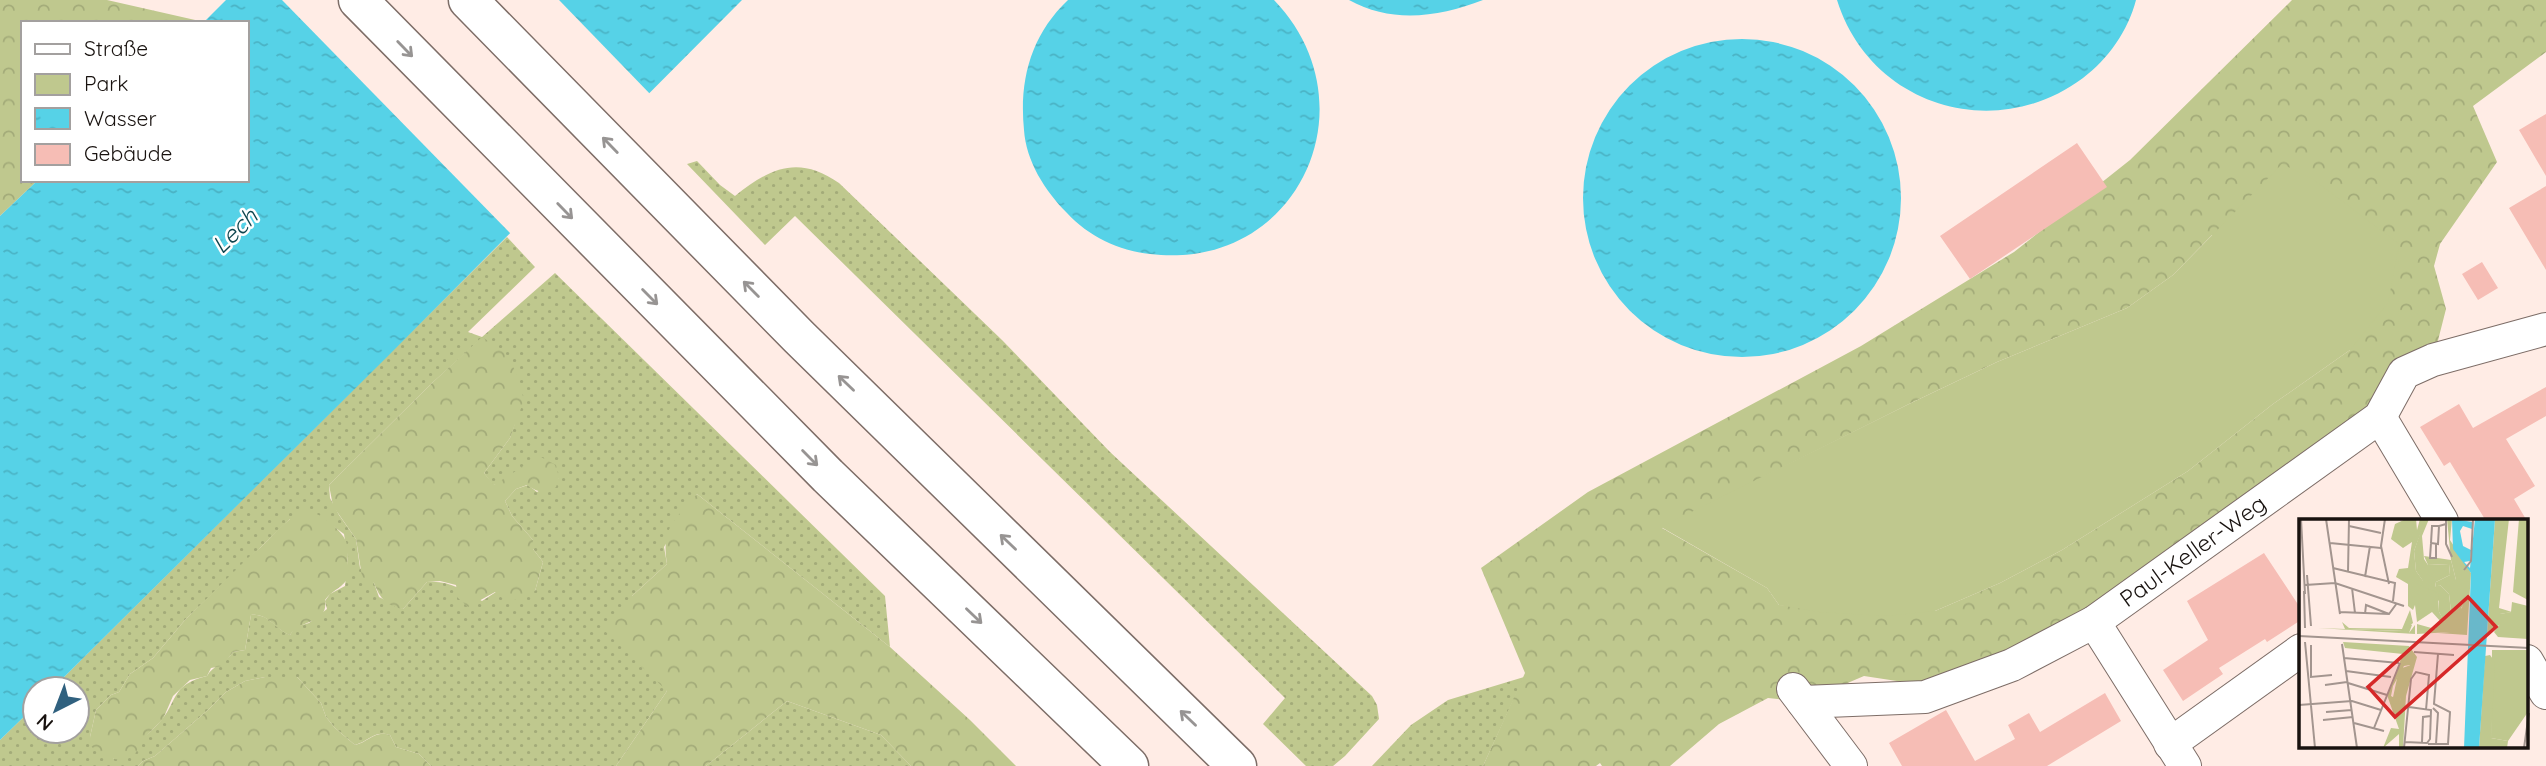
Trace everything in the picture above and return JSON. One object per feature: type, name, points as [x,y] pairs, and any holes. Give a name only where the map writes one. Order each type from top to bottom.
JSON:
[{"type":"highway","points":[[358,0],[828,476],[1129,766]]},
{"type":"highway","points":[[468,0],[799,337],[1237,766]]},
{"type":"street","name":"Paul-Keller-Weg","points":[[1851,766],[1797,694],[1925,697],[2012,665],[2094,622],[2380,417],[2404,373],[2433,360],[2546,329]]},
{"type":"street","points":[[2380,417],[2441,519]]},
{"type":"street","points":[[2094,622],[2178,755],[2299,652]]},
{"type":"street","points":[[2528,663],[2546,693]]},
{"type":"green space","points":[[0,0],[107,0],[200,21],[21,21],[21,182],[36,182],[0,216]]},
{"type":"green space","points":[[2292,0],[2546,0],[2546,52],[2473,106],[2497,162],[2440,244],[2434,266],[2446,309],[2433,360],[2380,417],[2094,622],[1923,685],[1864,676],[1803,702],[1768,698],[1719,724],[1670,766],[1602,766],[1600,763],[1596,766],[1483,766],[1525,673],[1481,568],[1588,492],[1861,346],[2014,252],[2130,160]],"holes":[[[2212,235],[2350,350],[2273,404],[2188,471],[2062,550],[2000,583],[1935,611],[1779,605],[1767,588],[1662,528],[1997,362],[2127,308],[2173,275]]]},
{"type":"green space","points":[[697,161],[735,196],[761,178],[786,168],[811,169],[839,183],[1002,340],[1110,452],[1372,696],[1377,705],[1379,719],[1333,766],[1306,766],[1263,724],[1285,698],[795,216],[765,245],[687,164]]},
{"type":"green space","points":[[2282,164],[2314,180],[2399,244],[2388,303],[2350,350],[2273,404],[2188,471],[2062,550],[2000,583],[1935,611],[1886,616],[1819,612],[1779,605],[1767,588],[1661,527],[1997,362],[2127,308],[2173,275]]},
{"type":"green space","points":[[507,237],[535,267],[468,332],[482,337],[555,273],[885,596],[890,647],[697,494],[664,547],[667,564],[632,596],[667,691],[616,766],[431,766],[419,754],[396,747],[390,735],[376,735],[355,745],[335,728],[326,717],[321,703],[297,677],[265,677],[245,681],[226,692],[155,756],[138,766],[0,766],[0,740],[21,720],[21,745],[91,745],[91,738],[114,759],[158,724],[186,684],[207,676],[233,652],[245,650],[251,615],[263,616],[290,635],[295,627],[309,623],[327,609],[325,601],[330,594],[345,586],[348,559],[344,534],[333,526],[290,519],[185,620],[153,658],[130,674],[119,692],[111,695],[96,710],[91,732],[91,675],[66,675]],"holes":[[[482,338],[515,423],[510,438],[484,473],[493,485],[559,478],[537,492],[528,485],[516,489],[505,501],[512,516],[533,540],[533,549],[543,562],[535,591],[496,592],[482,601],[449,584],[427,582],[403,609],[379,597],[374,583],[360,568],[356,539],[330,498],[329,485],[432,383]]]},
{"type":"green space","points":[[482,337],[504,351],[516,372],[524,400],[510,438],[484,473],[494,485],[539,456],[556,465],[559,478],[556,487],[552,489],[538,491],[527,485],[516,489],[505,501],[512,516],[533,540],[533,549],[543,562],[535,591],[522,599],[506,601],[495,592],[468,607],[458,598],[456,585],[440,581],[427,582],[403,609],[397,608],[385,601],[374,583],[362,577],[356,539],[333,506],[329,485]]},
{"type":"green space","points":[[697,494],[890,647],[1016,766],[911,766],[881,735],[787,701],[706,766],[616,766],[667,691],[606,632],[632,596],[667,564],[666,541],[671,525]]},
{"type":"green space","points":[[309,511],[330,522],[347,545],[350,574],[325,600],[323,613],[290,635],[267,619],[251,615],[245,650],[233,652],[222,666],[211,668],[207,676],[190,680],[173,696],[163,719],[144,738],[135,754],[123,760],[97,752],[91,745],[96,710],[111,695],[119,692],[130,674],[153,658],[185,620],[296,514]]},
{"type":"green space","points":[[265,677],[297,677],[321,703],[326,717],[335,728],[355,745],[376,735],[390,735],[396,747],[419,754],[431,766],[138,766],[155,756],[226,692],[245,681]]},
{"type":"green space","points":[[1524,677],[1483,766],[1372,766],[1411,725],[1448,700]]},
{"type":"green space","points":[[787,701],[881,735],[911,766],[706,766]]},
{"type":"water","name":"Lech","points":[[226,0],[742,0],[66,675],[21,675],[21,720],[0,740],[0,216],[36,182],[248,182],[248,21],[205,21]]},
{"type":"water","points":[[1068,0],[1274,0],[1304,42],[1318,87],[1318,131],[1305,173],[1280,209],[1246,237],[1202,253],[1150,254],[1127,250],[1094,235],[1075,221],[1051,195],[1038,175],[1028,153],[1023,111],[1026,76],[1036,43]]},
{"type":"water","points":[[1349,0],[1483,0],[1450,11],[1399,15],[1365,8]]},
{"type":"water","points":[[1837,0],[2136,0],[2128,23],[2116,43],[2101,62],[2083,78],[2049,98],[2012,109],[1975,110],[1939,104],[1906,89],[1877,66],[1853,36]]},
{"type":"water","points":[[1742,39],[1773,42],[1803,51],[1843,75],[1865,97],[1889,137],[1898,167],[1901,198],[1898,229],[1889,259],[1865,299],[1843,321],[1803,345],[1773,354],[1742,357],[1711,354],[1681,345],[1641,321],[1619,299],[1595,259],[1586,229],[1583,198],[1586,167],[1595,137],[1619,97],[1641,75],[1681,51],[1711,42]]},
{"type":"pier","points":[[282,0],[559,0],[652,96],[513,236]]},
{"type":"building","points":[[2546,114],[2546,176],[2519,130]]},
{"type":"building","points":[[2077,143],[2107,187],[1970,279],[1940,236]]},
{"type":"building","points":[[2546,186],[2546,270],[2509,208]]},
{"type":"building","points":[[2482,262],[2498,288],[2478,300],[2462,274]]},
{"type":"building","points":[[2546,387],[2546,416],[2506,439],[2535,486],[2514,499],[2526,519],[2485,519],[2450,462],[2444,466],[2420,427],[2459,404],[2473,428]]},
{"type":"building","points":[[2264,553],[2299,606],[2299,621],[2219,668],[2223,674],[2183,701],[2163,670],[2208,640],[2187,601]]},
{"type":"building","points":[[2105,693],[2121,721],[2047,766],[1902,766],[1889,743],[1946,710],[1975,761],[2015,739],[2008,725],[2029,713],[2040,732]]}]
